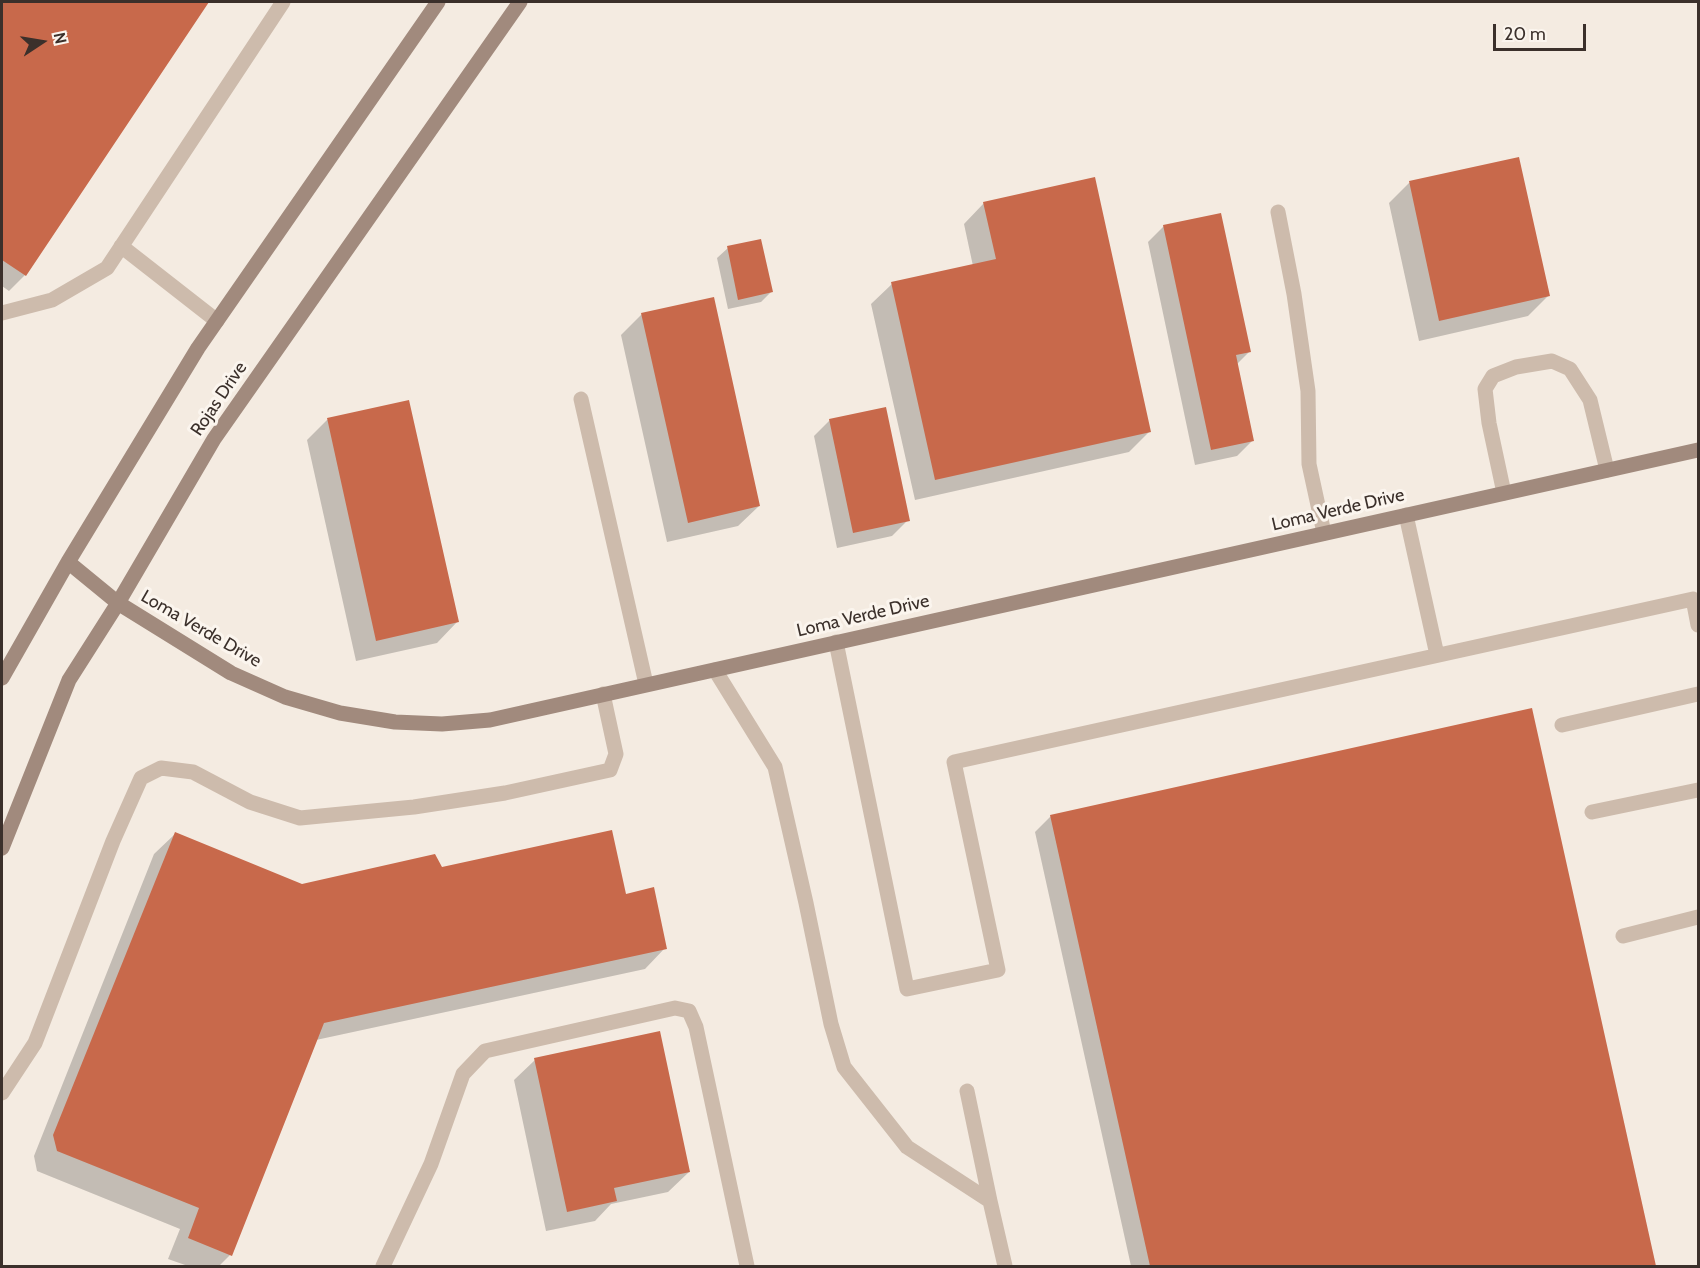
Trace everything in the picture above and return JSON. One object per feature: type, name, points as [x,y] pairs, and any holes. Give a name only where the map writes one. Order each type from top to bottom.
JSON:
[{"type":"main road","points":[[2,678],[68,562],[198,348],[438,2]]},
{"type":"main road","name":"Rojas Drive","points":[[2,848],[69,680],[118,603],[214,440],[520,2]]},
{"type":"main road","name":"Loma Verde Drive","points":[[68,562],[118,603],[231,674],[285,697],[340,713],[395,722],[442,724],[490,720],[1698,450]]},
{"type":"lane","points":[[2,313],[52,300],[107,268],[283,2]]},
{"type":"lane","points":[[1278,212],[1294,294],[1308,391],[1309,464],[1324,533]]},
{"type":"lane","points":[[121,246],[217,321]]},
{"type":"lane","points":[[1504,493],[1489,423],[1485,389],[1493,376],[1516,367],[1552,361],[1570,369],[1590,400],[1607,470]]},
{"type":"lane","points":[[581,399],[646,684]]},
{"type":"lane","points":[[1406,515],[1437,656]]},
{"type":"lane","points":[[836,642],[907,989],[998,970],[954,762],[1693,599],[1698,625]]},
{"type":"lane","points":[[715,670],[775,767],[831,1024],[844,1067],[907,1147],[990,1201]]},
{"type":"lane","points":[[2,1093],[35,1043],[113,841],[141,778],[161,768],[193,772],[250,802],[300,818],[362,810],[414,807],[505,793],[610,771],[616,754],[603,694]]},
{"type":"lane","points":[[1562,725],[1698,694]]},
{"type":"lane","points":[[1592,812],[1698,790]]},
{"type":"lane","points":[[1623,936],[1698,917]]},
{"type":"lane","points":[[383,1266],[431,1164],[463,1074],[485,1051],[675,1008],[689,1011],[696,1027],[747,1266]]},
{"type":"lane","points":[[967,1091],[1005,1266]]},
{"type":"building","points":[[2,2],[209,2],[26,276],[2,260]]},
{"type":"building","points":[[1519,157],[1550,296],[1439,321],[1409,181]]},
{"type":"building","points":[[1095,177],[1151,432],[935,480],[891,282],[996,259],[983,202]]},
{"type":"building","points":[[1221,213],[1251,352],[1236,355],[1254,441],[1211,450],[1163,225]]},
{"type":"building","points":[[761,239],[773,292],[738,300],[727,246]]},
{"type":"building","points":[[714,297],[760,506],[688,523],[641,313]]},
{"type":"building","points":[[409,400],[459,622],[376,641],[327,418]]},
{"type":"building","points":[[886,407],[910,521],[853,533],[829,419]]},
{"type":"building","points":[[1532,708],[1656,1266],[1150,1266],[1050,815]]},
{"type":"building","points":[[612,830],[626,894],[654,887],[667,949],[324,1023],[232,1256],[188,1238],[199,1208],[57,1151],[53,1135],[175,832],[302,884],[435,854],[442,867]]},
{"type":"building","points":[[660,1031],[690,1172],[614,1188],[617,1201],[567,1212],[534,1058]]}]
